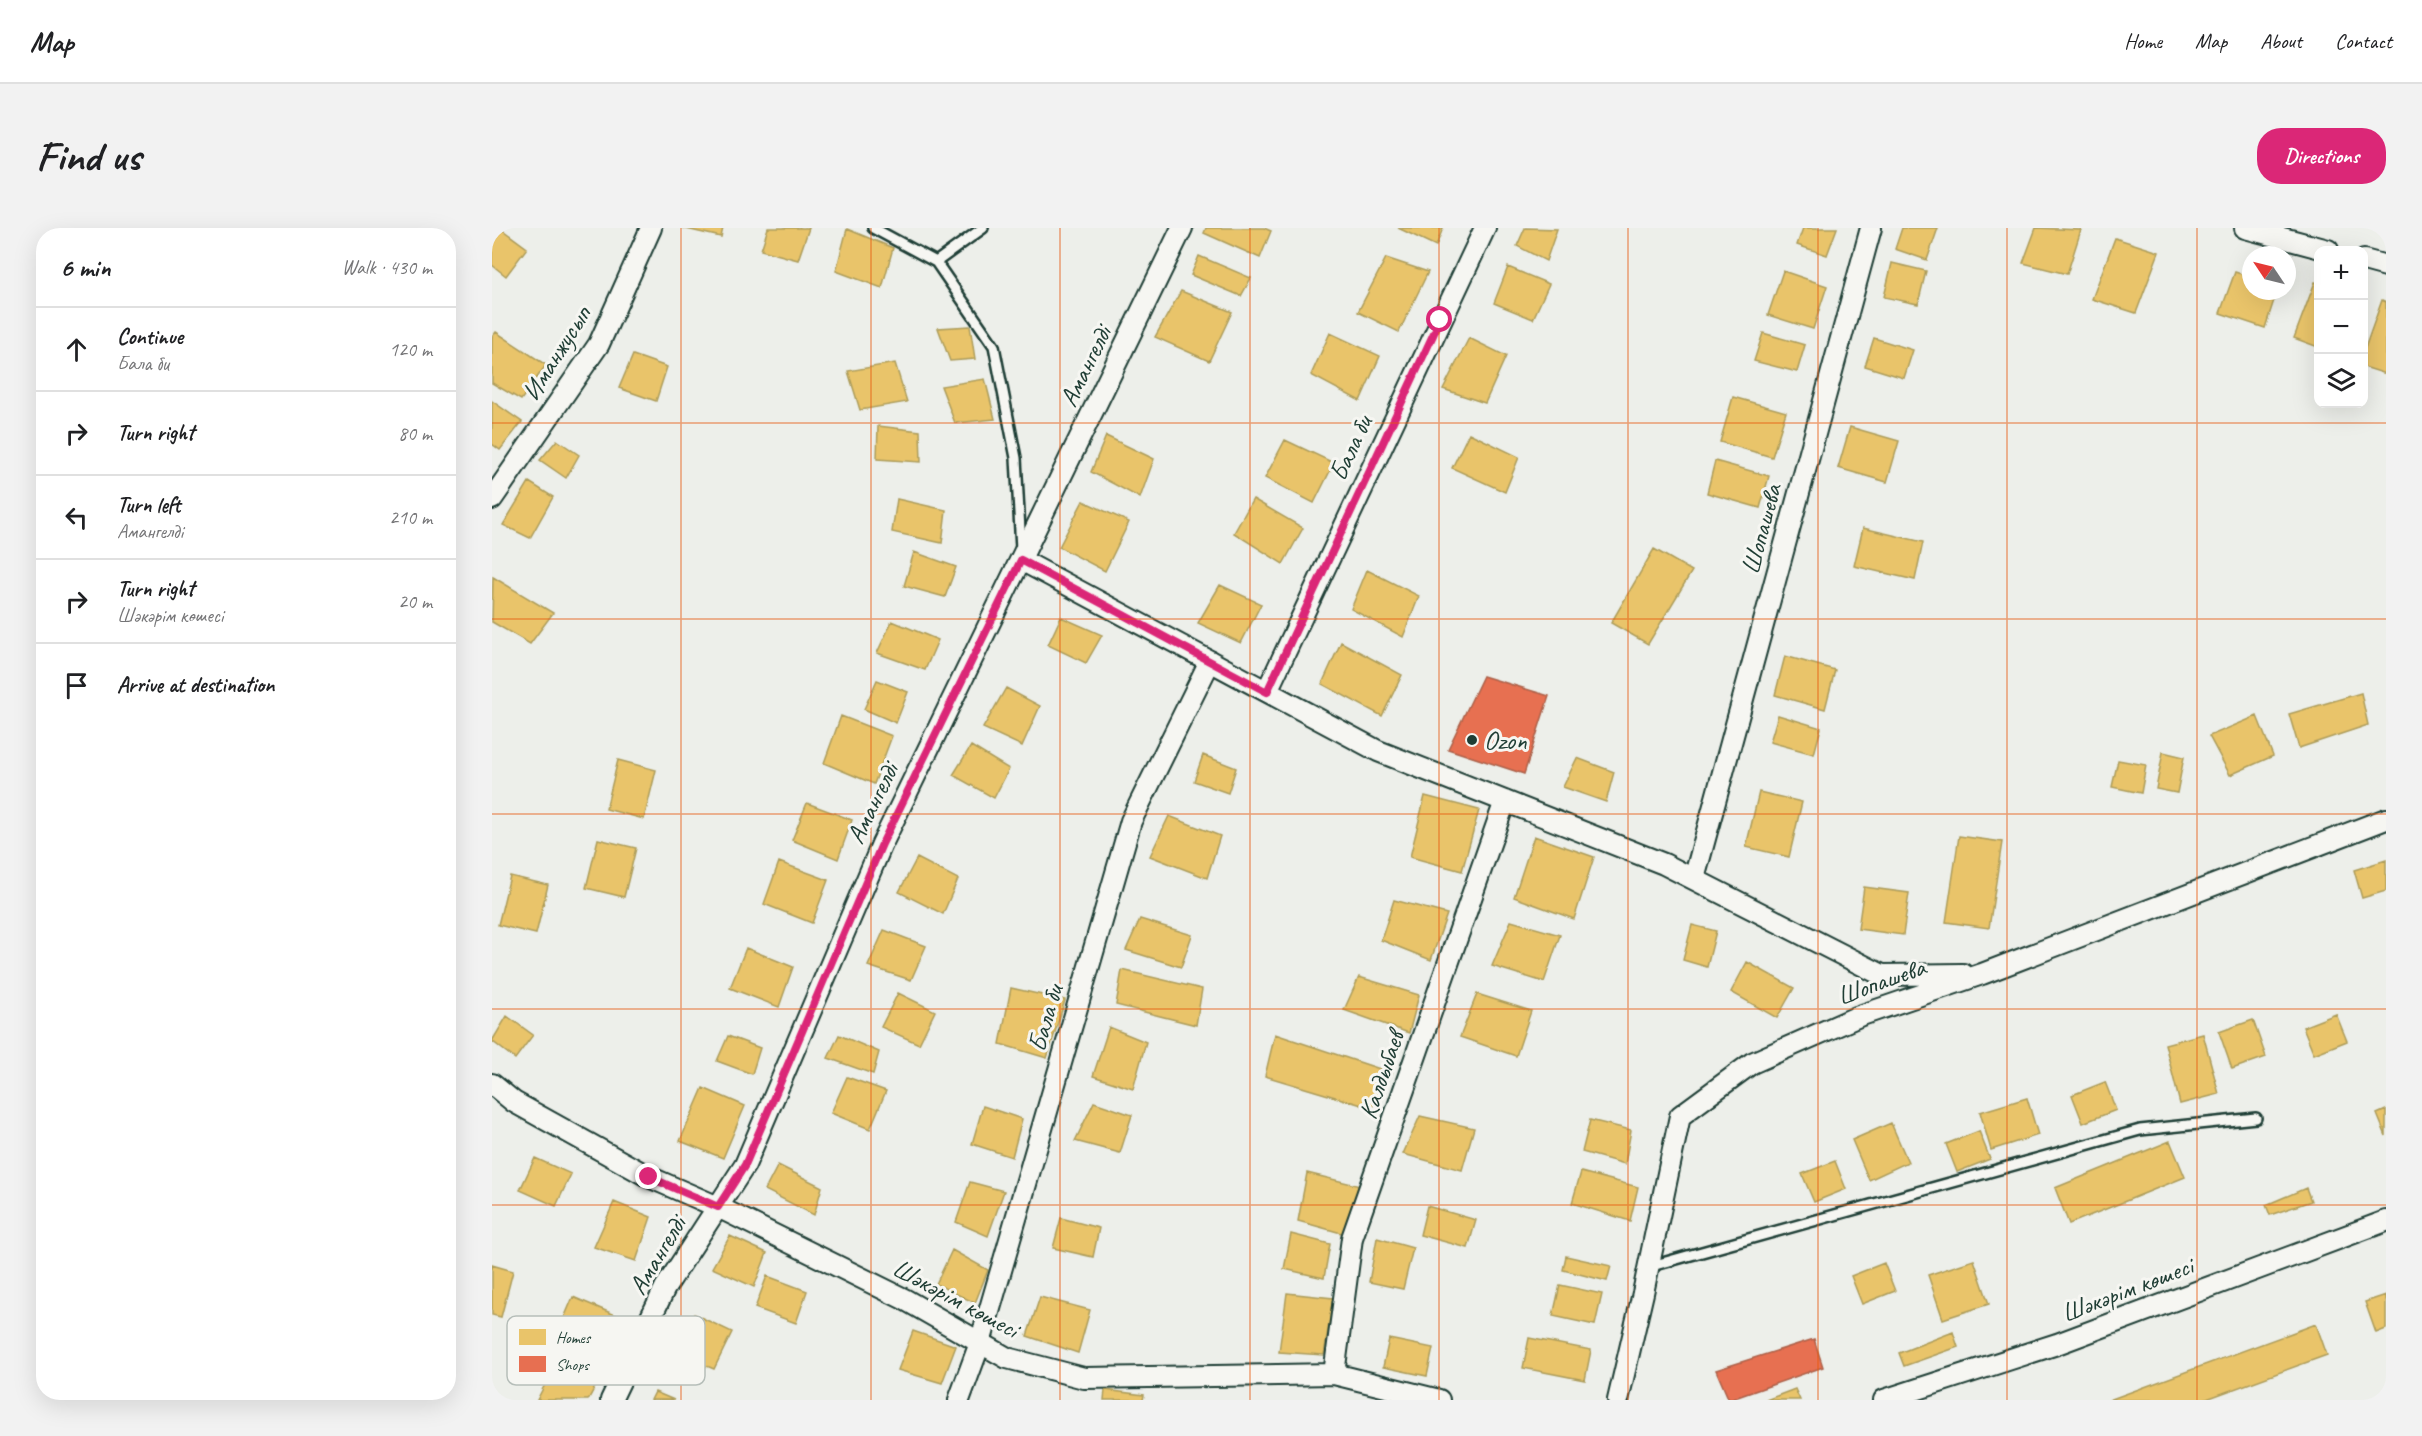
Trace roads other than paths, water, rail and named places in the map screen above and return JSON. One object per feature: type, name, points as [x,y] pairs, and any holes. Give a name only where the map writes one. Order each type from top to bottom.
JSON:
[{"type":"street","name":"Иманжусып","points":[[492,499],[599,344],[651,228]]},
{"type":"street","name":"Амангелді","points":[[652,1316],[665,1288],[745,1165],[882,844],[1182,228]]},
{"type":"street","name":"Бала би","points":[[1267,692],[1485,228]]},
{"type":"street","name":"Шопашева","points":[[1694,879],[1871,228]]},
{"type":"street","points":[[2245,228],[2314,246]]},
{"type":"street","points":[[2368,261],[2386,266]]},
{"type":"street","points":[[1021,560],[1378,751],[1664,864],[1882,975],[1982,974]]},
{"type":"street","name":"Бала би","points":[[959,1400],[980,1343],[1131,821],[1210,661]]},
{"type":"street","name":"Калдыбаев","points":[[1334,1374],[1352,1238],[1505,801]]},
{"type":"street","name":"Шопашева","points":[[1618,1400],[1680,1116],[1752,1063],[1859,1016],[1982,974],[2386,819]]},
{"type":"street","name":"Шәкәрім көшесі","points":[[492,1084],[514,1102],[649,1177],[718,1207],[904,1299],[1007,1358],[1084,1378],[1334,1374],[1439,1400]]},
{"type":"street","name":"Шәкәрім көшесі","points":[[1884,1400],[2057,1344],[2386,1221]]},
{"type":"street","name":"Амангелді","points":[[612,1400],[619,1385]]},
{"type":"lane","points":[[873,228],[936,262],[994,346],[1016,458],[1021,560]]},
{"type":"lane","points":[[936,262],[983,228]]},
{"type":"lane","points":[[1648,1267],[2140,1130],[2256,1118]]},
{"type":"place","name":"Ozon","points":[[1472,740]]}]
